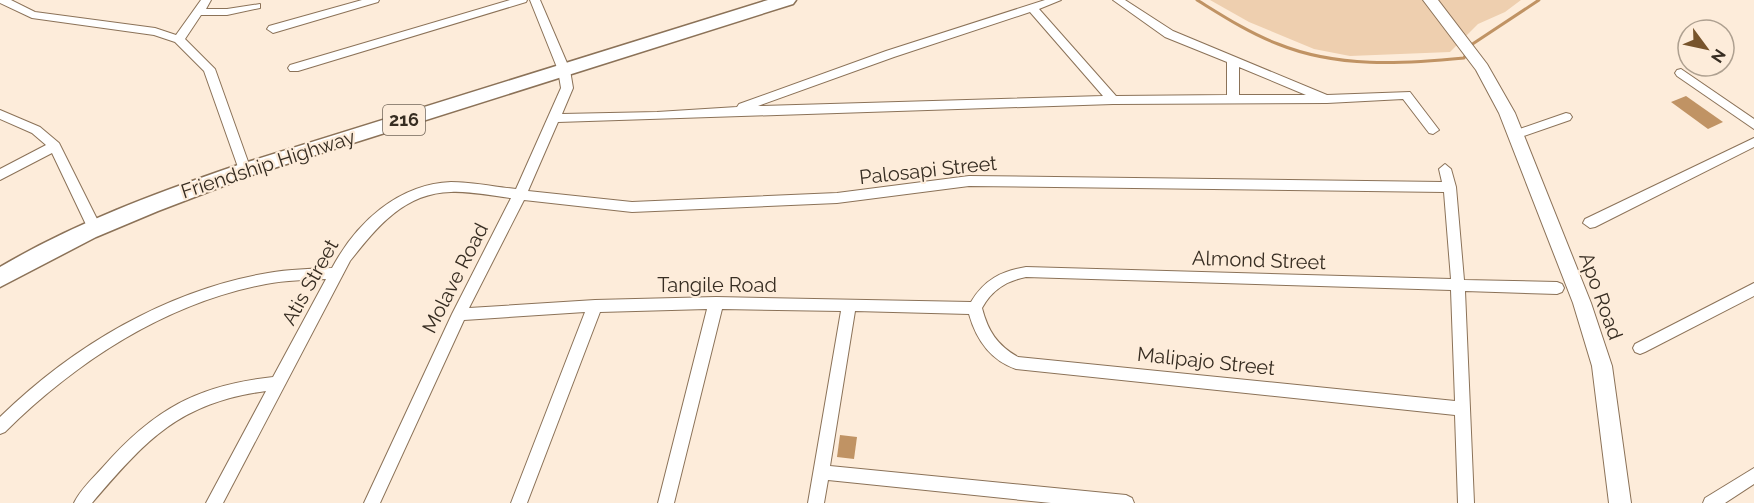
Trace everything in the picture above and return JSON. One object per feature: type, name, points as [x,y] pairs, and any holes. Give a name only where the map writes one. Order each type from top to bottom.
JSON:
[{"type":"main road","name":"Friendship Highway","points":[[0,278],[21,264],[94,229],[170,197],[245,170],[787,0]]},
{"type":"street","points":[[3,0],[32,15],[155,32],[179,39],[209,69],[245,170]]},
{"type":"street","points":[[179,39],[206,0]]},
{"type":"street","points":[[273,29],[374,0]]},
{"type":"street","points":[[294,69],[522,0]]},
{"type":"street","points":[[535,0],[564,69]]},
{"type":"street","points":[[554,118],[657,116],[733,111],[767,104],[1056,0]]},
{"type":"street","points":[[1118,0],[1170,34],[1327,99]]},
{"type":"street","name":"Apo Road","points":[[1430,0],[1482,68],[1507,113],[1582,303],[1602,366],[1620,503]]},
{"type":"street","points":[[197,12],[227,12],[256,6]]},
{"type":"street","points":[[1032,8],[1113,100]]},
{"type":"street","points":[[1233,60],[1233,100]]},
{"type":"street","name":"Molave Road","points":[[372,503],[459,314],[511,214],[554,118],[567,88],[564,69]]},
{"type":"street","points":[[1688,78],[1754,125]]},
{"type":"street","points":[[767,104],[1327,99],[1406,95],[1433,130]]},
{"type":"street","points":[[0,114],[36,130],[55,146],[94,229]]},
{"type":"street","points":[[1515,135],[1566,117]]},
{"type":"street","points":[[1590,223],[1754,142]]},
{"type":"street","points":[[0,175],[55,146]]},
{"type":"street","points":[[1445,169],[1450,187],[1458,285],[1466,503]]},
{"type":"street","name":"Palosapi Street","points":[[518,194],[632,207],[837,198],[969,181],[1450,187]]},
{"type":"street","name":"Atis Street","points":[[214,503],[337,273],[364,233],[391,207],[416,192],[435,187],[518,194]]},
{"type":"street","name":"Almond Street","points":[[975,308],[981,297],[996,280],[1026,272],[1557,288]]},
{"type":"street","points":[[0,427],[27,398],[107,342],[166,311],[221,289],[258,280],[337,273]]},
{"type":"street","points":[[1640,348],[1754,289]]},
{"type":"street","points":[[666,503],[716,303]]},
{"type":"street","name":"Tangile Road","points":[[459,314],[595,306],[716,303],[975,308]]},
{"type":"street","points":[[816,503],[849,304]]},
{"type":"street","points":[[519,503],[595,306]]},
{"type":"street","name":"Malipajo Street","points":[[975,308],[981,333],[1003,356],[1016,363],[1463,409]]},
{"type":"street","points":[[82,503],[129,448],[176,411],[211,397],[257,385],[278,383]]},
{"type":"street","points":[[820,472],[1126,503]]},
{"type":"street","points":[[1717,501],[1754,474]]},
{"type":"shaded area","points":[[1210,0],[1521,0],[1505,12],[1478,24],[1450,52],[1350,56],[1314,49],[1249,22]]},
{"type":"shaded area","points":[[1686,96],[1723,122],[1708,129],[1671,102]]},
{"type":"shaded area","points":[[840,435],[857,437],[854,459],[837,457]]},
{"type":"waterway","points":[[1197,0],[1257,35],[1300,52],[1346,61],[1393,63],[1464,58],[1471,45],[1539,0]]}]
